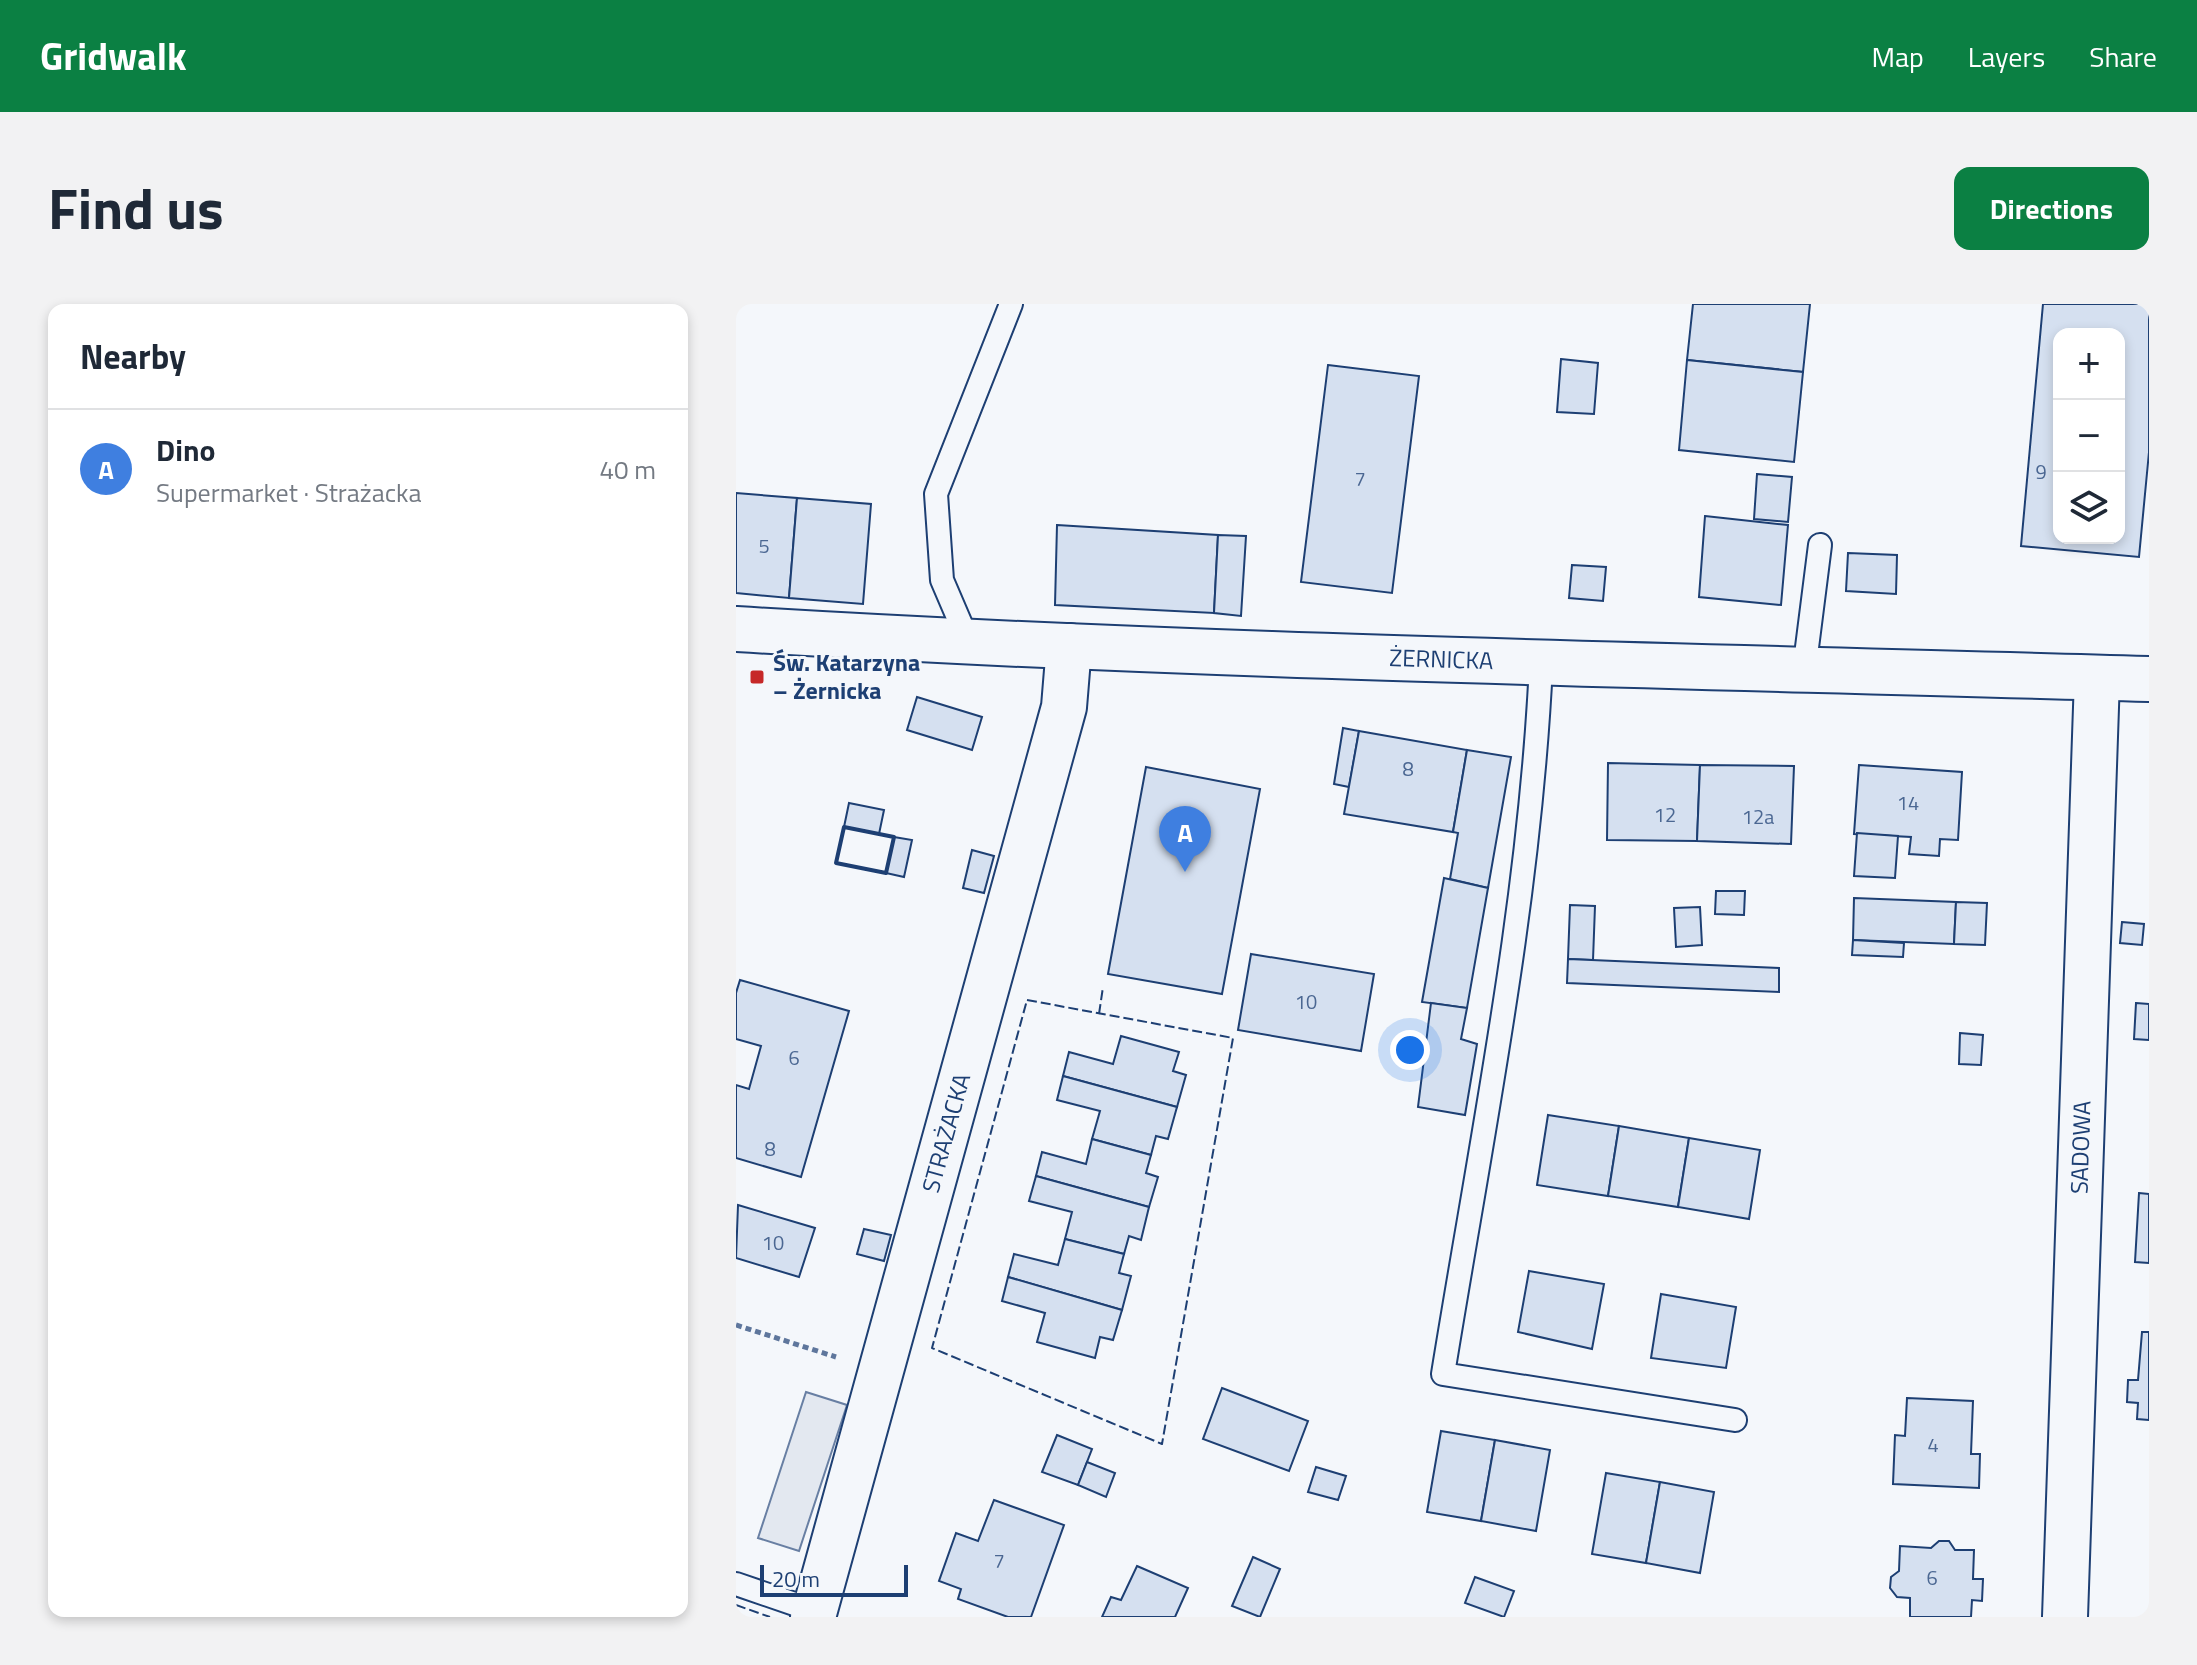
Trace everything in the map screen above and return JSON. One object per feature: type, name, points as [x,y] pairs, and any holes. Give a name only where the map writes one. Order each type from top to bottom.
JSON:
[{"type":"street","name":"ŻERNICKA","points":[[736,629],[969,643],[1541,664],[2149,679]]},
{"type":"street","name":"STRAŻACKA","points":[[820,1615],[1064,707],[1069,646]]},
{"type":"street","name":"SADOWA","points":[[2065,1617],[2097,678]]},
{"type":"lane","points":[[969,643],[942,580],[936,494],[1011,304]]},
{"type":"lane","points":[[1804,671],[1820,545]]},
{"type":"lane","points":[[1541,664],[1537,740],[1509,967],[1443,1374],[1735,1420]]},
{"type":"lane","points":[[736,1584],[820,1615]]},
{"type":"path","points":[[736,1325],[846,1360]]},
{"type":"shaded area","points":[[806,1392],[847,1405],[799,1551],[758,1538]]},
{"type":"building","points":[[1693,304],[1810,304],[1803,372],[1687,360]]},
{"type":"building","points":[[2043,304],[2149,304],[2149,452],[2139,557],[2021,546]]},
{"type":"building","points":[[1561,359],[1598,363],[1594,414],[1557,412]]},
{"type":"building","points":[[1687,360],[1803,372],[1794,462],[1679,450]]},
{"type":"building","points":[[1328,365],[1419,376],[1392,593],[1301,582]]},
{"type":"building","points":[[1757,474],[1792,477],[1788,522],[1754,519]]},
{"type":"building","points":[[736,493],[797,498],[789,598],[736,593]]},
{"type":"building","points":[[797,498],[871,504],[863,604],[789,598]]},
{"type":"building","points":[[1705,516],[1788,525],[1781,605],[1699,597]]},
{"type":"building","points":[[1057,525],[1218,535],[1214,613],[1055,605]]},
{"type":"building","points":[[1218,535],[1246,536],[1241,616],[1214,613]]},
{"type":"building","points":[[1848,553],[1897,555],[1896,594],[1846,591]]},
{"type":"building","points":[[1572,565],[1606,567],[1603,601],[1569,598]]},
{"type":"building","points":[[917,697],[982,717],[972,750],[907,730]]},
{"type":"building","points":[[1343,728],[1359,731],[1349,787],[1334,784]]},
{"type":"building","points":[[1359,731],[1467,750],[1453,832],[1344,814]]},
{"type":"building","points":[[1467,750],[1511,757],[1488,888],[1450,879],[1458,833],[1453,832]]},
{"type":"building","points":[[1608,763],[1700,765],[1697,841],[1607,840]]},
{"type":"building","points":[[1700,765],[1794,766],[1791,844],[1697,841]]},
{"type":"building","points":[[1859,765],[1962,772],[1958,840],[1940,839],[1939,856],[1909,854],[1911,837],[1854,834]]},
{"type":"building","points":[[1146,767],[1260,789],[1222,994],[1108,974]]},
{"type":"building","points":[[849,803],[884,810],[879,834],[844,827]]},
{"type":"building","points":[[1857,833],[1898,836],[1895,878],[1854,876]]},
{"type":"building","points":[[894,837],[912,840],[904,877],[886,873]]},
{"type":"building","points":[[972,850],[994,856],[984,893],[963,888]]},
{"type":"building","points":[[1444,878],[1488,888],[1467,1008],[1422,1002]]},
{"type":"building","points":[[1716,891],[1745,891],[1744,915],[1715,914]]},
{"type":"building","points":[[1854,898],[1956,902],[1954,944],[1853,940]]},
{"type":"building","points":[[1956,902],[1987,903],[1985,945],[1954,944]]},
{"type":"building","points":[[1570,905],[1595,906],[1593,960],[1568,959]]},
{"type":"building","points":[[1700,907],[1702,945],[1676,947],[1674,908]]},
{"type":"building","points":[[2122,922],[2144,924],[2142,945],[2120,943]]},
{"type":"building","points":[[1853,940],[1904,943],[1903,957],[1852,955]]},
{"type":"building","points":[[1251,954],[1374,974],[1361,1051],[1238,1030]]},
{"type":"building","points":[[1568,959],[1779,968],[1779,992],[1567,983]]},
{"type":"building","points":[[740,980],[849,1011],[801,1177],[736,1158],[736,1085],[749,1089],[761,1046],[736,1039],[736,993]]},
{"type":"building","points":[[1431,1003],[1467,1008],[1461,1039],[1477,1044],[1465,1115],[1418,1107]]},
{"type":"building","points":[[2136,1003],[2149,1004],[2149,1040],[2134,1039]]},
{"type":"building","points":[[1960,1033],[1983,1035],[1981,1065],[1959,1064]]},
{"type":"building","points":[[1121,1036],[1179,1052],[1173,1071],[1186,1075],[1177,1107],[1063,1076],[1069,1052],[1113,1064]]},
{"type":"building","points":[[1063,1076],[1177,1107],[1168,1139],[1156,1136],[1151,1155],[1092,1139],[1100,1111],[1057,1100]]},
{"type":"building","points":[[1548,1115],[1619,1126],[1608,1196],[1537,1185]]},
{"type":"building","points":[[1619,1126],[1689,1138],[1678,1207],[1608,1196]]},
{"type":"building","points":[[1689,1138],[1760,1150],[1749,1219],[1678,1207]]},
{"type":"building","points":[[1092,1139],[1151,1155],[1146,1173],[1158,1177],[1149,1207],[1036,1176],[1042,1152],[1086,1164]]},
{"type":"building","points":[[1036,1176],[1149,1207],[1141,1240],[1129,1236],[1124,1254],[1065,1239],[1072,1212],[1029,1201]]},
{"type":"building","points":[[2139,1193],[2149,1194],[2149,1263],[2135,1262]]},
{"type":"building","points":[[738,1205],[815,1228],[799,1277],[736,1258]]},
{"type":"building","points":[[864,1229],[891,1235],[884,1261],[857,1254]]},
{"type":"building","points":[[1065,1239],[1124,1254],[1119,1273],[1131,1276],[1122,1310],[1008,1277],[1014,1254],[1058,1265]]},
{"type":"building","points":[[1529,1271],[1604,1284],[1592,1349],[1518,1332]]},
{"type":"building","points":[[1008,1277],[1122,1310],[1113,1340],[1100,1337],[1095,1358],[1037,1342],[1045,1313],[1002,1301]]},
{"type":"building","points":[[1661,1294],[1736,1307],[1726,1368],[1651,1358]]},
{"type":"building","points":[[2142,1332],[2149,1332],[2149,1420],[2137,1419],[2138,1403],[2127,1402],[2128,1380],[2138,1380]]},
{"type":"building","points":[[1222,1388],[1308,1421],[1289,1471],[1203,1439]]},
{"type":"building","points":[[1907,1398],[1973,1401],[1971,1454],[1980,1454],[1979,1488],[1893,1484],[1895,1435],[1905,1436]]},
{"type":"building","points":[[1441,1431],[1495,1440],[1481,1521],[1427,1512]]},
{"type":"building","points":[[1057,1435],[1092,1449],[1078,1485],[1042,1472]]},
{"type":"building","points":[[1495,1440],[1550,1450],[1536,1531],[1481,1521]]},
{"type":"building","points":[[1087,1462],[1115,1473],[1106,1497],[1078,1485]]},
{"type":"building","points":[[1316,1467],[1346,1476],[1338,1500],[1308,1492]]},
{"type":"building","points":[[1606,1473],[1660,1482],[1646,1563],[1592,1554]]},
{"type":"building","points":[[1660,1482],[1714,1492],[1700,1573],[1646,1563]]},
{"type":"building","points":[[994,1500],[1064,1525],[1031,1617],[1008,1617],[958,1599],[961,1589],[939,1581],[956,1533],[978,1541]]},
{"type":"building","points":[[1939,1541],[1949,1541],[1955,1550],[1974,1550],[1973,1579],[1983,1579],[1982,1601],[1972,1600],[1971,1617],[1910,1617],[1910,1598],[1897,1597],[1890,1588],[1891,1577],[1899,1571],[1900,1546],[1931,1548]]},
{"type":"building","points":[[1253,1557],[1280,1569],[1260,1617],[1232,1606]]},
{"type":"building","points":[[1137,1566],[1188,1588],[1175,1617],[1102,1617],[1111,1597],[1121,1600]]},
{"type":"building","points":[[1475,1577],[1514,1591],[1504,1617],[1465,1603]]},
{"type":"fence","points":[[1099,1014],[1103,987]]},
{"type":"fence","points":[[1027,1000],[1233,1038],[1162,1444],[932,1348],[1027,1000]]},
{"type":"fence","points":[[736,1605],[770,1617]]},
{"type":"wall","points":[[844,827],[894,837],[886,873],[836,863],[844,827]]},
{"type":"place","name":"Św. Katarzyna – Żernicka","points":[[757,677]]},
{"type":"place","name":"Dino","points":[[1185,872]]}]
